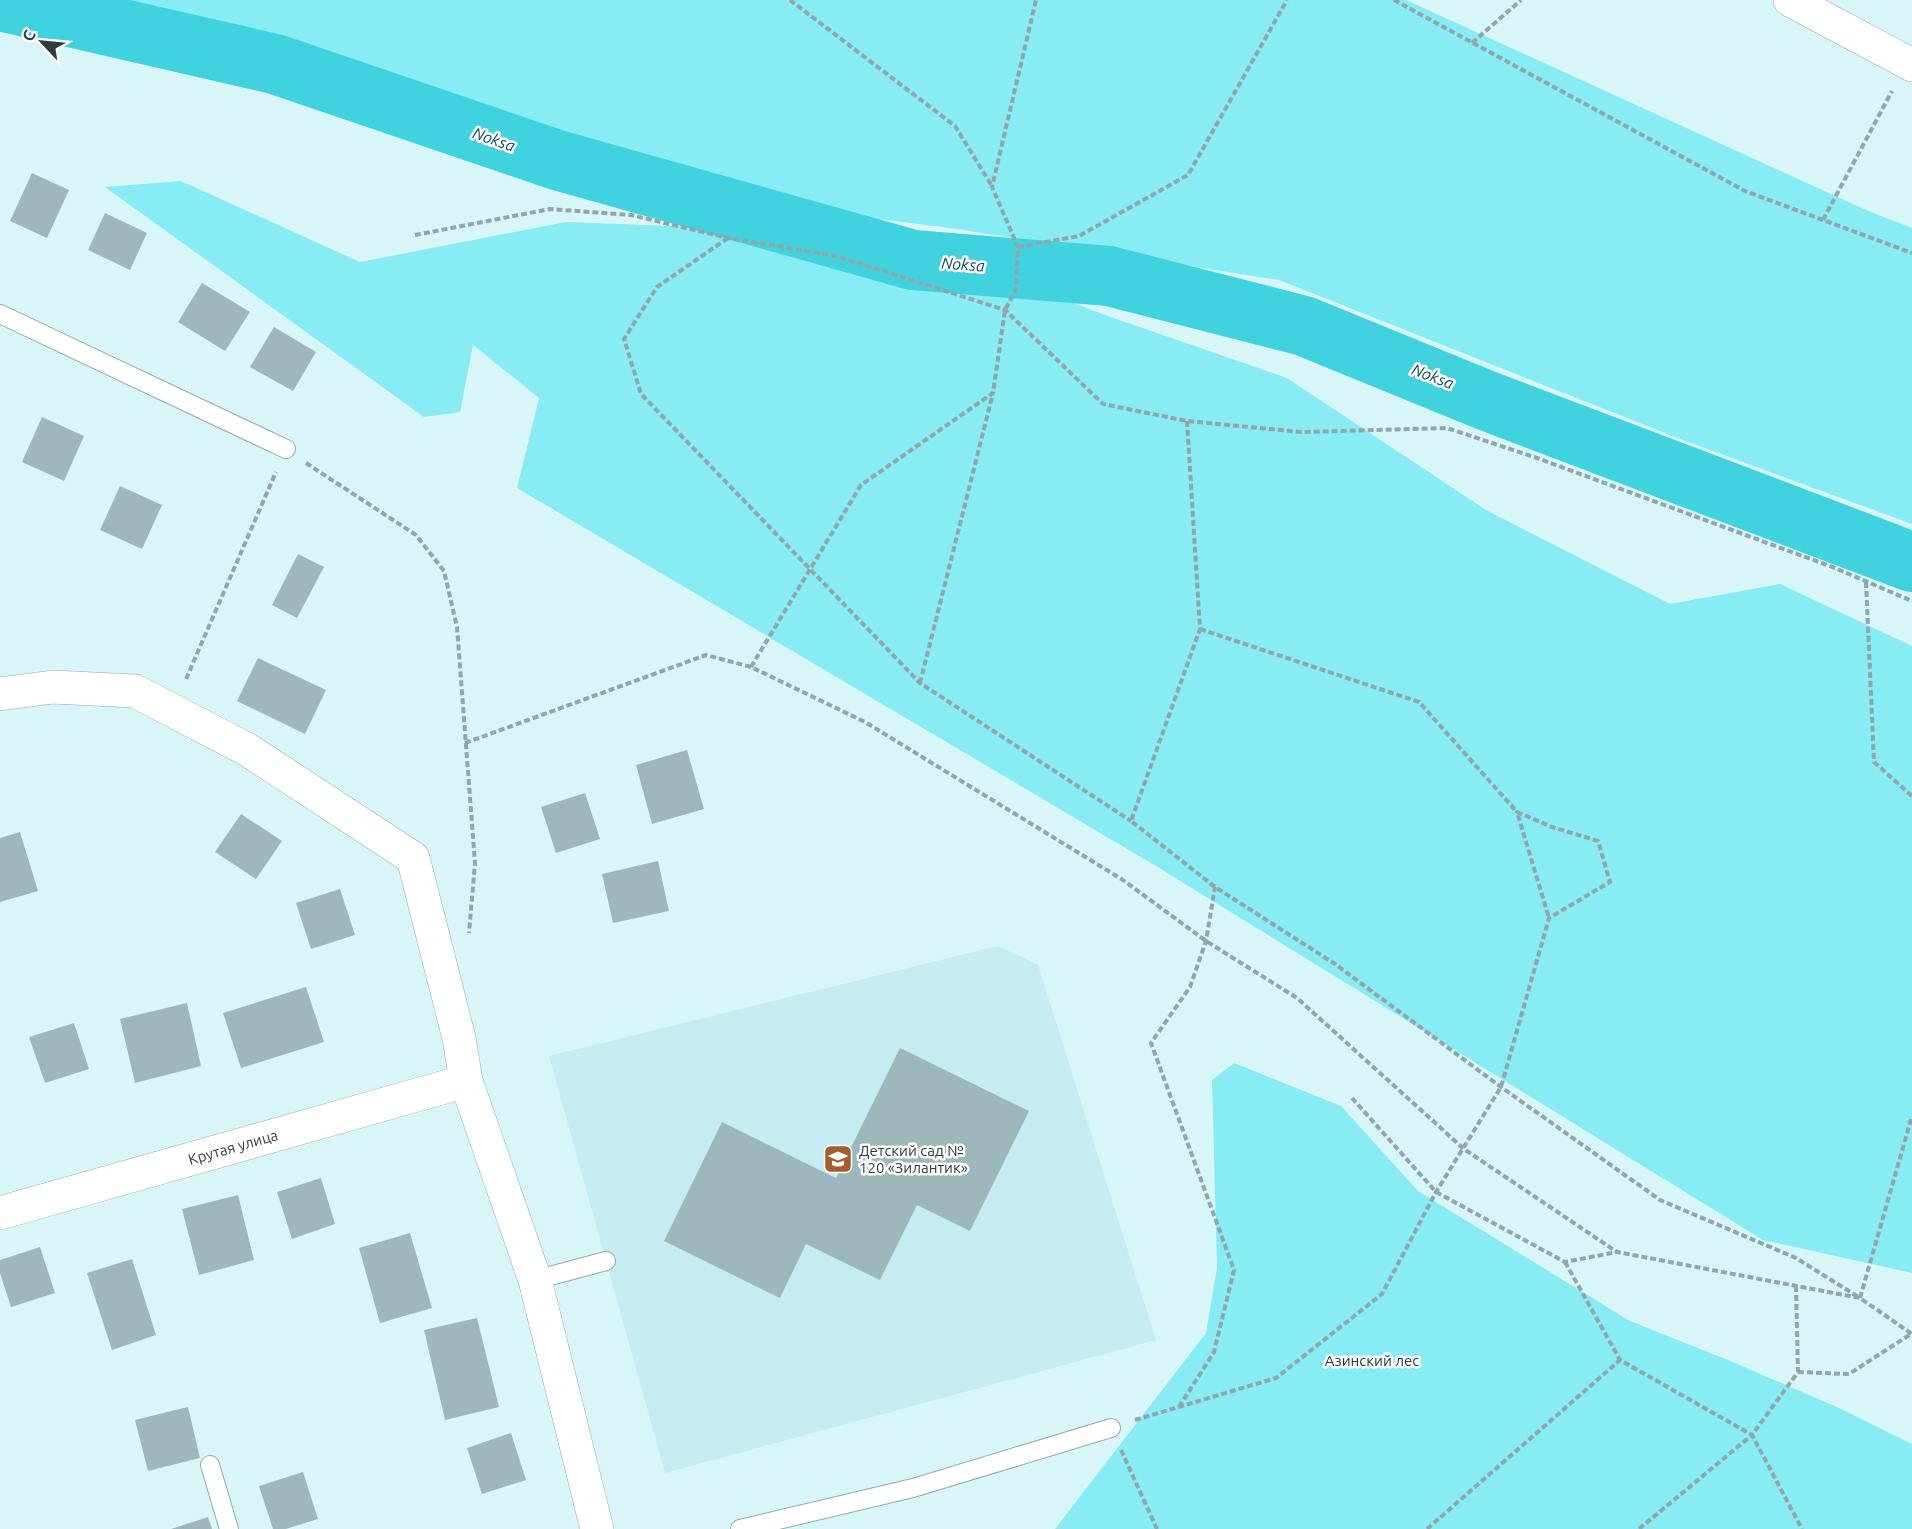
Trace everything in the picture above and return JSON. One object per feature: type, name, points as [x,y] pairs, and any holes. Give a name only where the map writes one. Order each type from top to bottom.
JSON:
[{"type":"street","points":[[1790,0],[1910,60]]},
{"type":"street","points":[[0,694],[53,687],[135,691],[248,750],[413,858],[459,1038],[466,1081],[535,1280],[597,1529]]},
{"type":"street","name":"Крутая улица","points":[[0,1213],[466,1081]]},
{"type":"lane","points":[[0,314],[286,449]]},
{"type":"lane","points":[[535,1280],[606,1262]]},
{"type":"lane","points":[[740,1529],[914,1488],[1111,1428]]},
{"type":"lane","points":[[210,1465],[229,1529]]},
{"type":"path","points":[[790,0],[955,126],[992,187],[1018,247],[1016,289],[1005,310],[993,393],[920,683]]},
{"type":"path","points":[[992,187],[1036,0]]},
{"type":"path","points":[[1018,247],[1079,236],[1188,174],[1287,0]]},
{"type":"path","points":[[1395,0],[1745,191],[1912,253]]},
{"type":"path","points":[[1472,43],[1521,0]]},
{"type":"path","points":[[1823,220],[1910,60]]},
{"type":"path","points":[[415,235],[550,209],[631,215],[728,238],[836,256],[1005,310],[1103,404],[1187,421],[1301,432],[1447,428],[1548,462],[1834,568],[1912,601]]},
{"type":"path","points":[[728,238],[657,287],[624,339],[641,394],[920,683],[1131,821],[1215,887],[1335,964],[1501,1087],[1660,1200],[1796,1258],[1912,1334],[1849,1374],[1798,1372]]},
{"type":"path","points":[[751,667],[861,485],[993,393]]},
{"type":"path","points":[[1131,821],[1200,629],[1187,421]]},
{"type":"path","points":[[173,710],[286,449],[416,535],[444,571],[457,627],[474,863],[468,933]]},
{"type":"path","points":[[1866,582],[1874,762],[1912,796]]},
{"type":"path","points":[[1157,1529],[1111,1428],[1276,1378],[1382,1294],[1436,1192],[1501,1087],[1549,918],[1517,812],[1419,702],[1200,629]]},
{"type":"path","points":[[465,743],[706,655],[751,667],[865,722],[1123,880],[1206,941],[1297,998],[1464,1149],[1617,1252]]},
{"type":"path","points":[[1517,812],[1552,827],[1598,842],[1610,882],[1549,918]]},
{"type":"path","points":[[1179,1407],[1214,1352],[1234,1270],[1151,1043],[1190,987],[1206,941],[1215,887]]},
{"type":"path","points":[[1352,1098],[1436,1192],[1565,1262],[1620,1359],[1752,1435],[1802,1529]]},
{"type":"path","points":[[1860,1298],[1912,1116]]},
{"type":"path","points":[[1565,1262],[1617,1252],[1860,1298]]},
{"type":"path","points":[[1639,1529],[1752,1435],[1798,1372],[1796,1286]]},
{"type":"path","points":[[1427,1529],[1620,1359]]},
{"type":"shaded area","name":"Детский сад № 120 «Зилантик»","points":[[998,946],[1038,965],[1156,1340],[665,1473],[549,1056]]},
{"type":"green space","points":[[0,0],[1406,0],[1866,210],[1912,228],[1912,524],[1680,439],[1279,280],[957,229],[531,174],[204,72],[0,20]]},
{"type":"green space","points":[[181,181],[360,262],[566,222],[826,232],[970,263],[1105,315],[1287,378],[1486,510],[1670,604],[1780,584],[1912,646],[1912,1273],[1763,1240],[1156,866],[517,488],[539,398],[473,345],[460,412],[424,417],[105,187]]},
{"type":"green space","name":"Азинский лес","points":[[1234,1063],[1341,1106],[1418,1191],[1630,1321],[1837,1407],[1912,1444],[1912,1529],[1055,1529],[1206,1333],[1217,1268],[1212,1080]]},
{"type":"building","points":[[32,173],[69,190],[47,238],[10,221]]},
{"type":"building","points":[[105,213],[147,233],[130,270],[88,250]]},
{"type":"building","points":[[202,283],[250,312],[225,351],[178,322]]},
{"type":"building","points":[[274,327],[316,352],[293,391],[250,367]]},
{"type":"building","points":[[42,417],[84,436],[64,481],[22,462]]},
{"type":"building","points":[[120,486],[162,505],[142,549],[100,530]]},
{"type":"building","points":[[298,554],[324,567],[297,618],[272,605]]},
{"type":"building","points":[[258,658],[326,690],[305,734],[237,701]]},
{"type":"building","points":[[687,750],[704,809],[652,824],[636,765]]},
{"type":"building","points":[[585,793],[600,839],[556,853],[541,807]]},
{"type":"building","points":[[241,814],[282,841],[256,879],[215,852]]},
{"type":"building","points":[[20,832],[38,891],[0,902],[0,838]]},
{"type":"building","points":[[658,861],[669,911],[613,923],[602,874]]},
{"type":"building","points":[[340,889],[355,935],[311,949],[296,903]]},
{"type":"building","points":[[306,987],[324,1042],[241,1068],[223,1013]]},
{"type":"building","points":[[187,1003],[201,1066],[135,1083],[120,1019]]},
{"type":"building","points":[[74,1023],[89,1069],[45,1083],[29,1037]]},
{"type":"building","points":[[900,1048],[1029,1111],[970,1231],[917,1205],[880,1280],[806,1244],[780,1298],[664,1241],[722,1122],[836,1178]]},
{"type":"building","points":[[321,1178],[335,1224],[292,1239],[277,1192]]},
{"type":"building","points":[[238,1195],[254,1260],[199,1275],[182,1209]]},
{"type":"building","points":[[410,1233],[432,1308],[380,1323],[359,1248]]},
{"type":"building","points":[[40,1247],[55,1293],[11,1307],[0,1273],[0,1260]]},
{"type":"building","points":[[132,1259],[156,1335],[112,1350],[87,1273]]},
{"type":"building","points":[[477,1318],[499,1407],[445,1420],[424,1330]]},
{"type":"building","points":[[188,1407],[200,1458],[148,1471],[135,1420]]},
{"type":"building","points":[[511,1433],[526,1480],[482,1494],[467,1448]]},
{"type":"building","points":[[303,1472],[318,1519],[286,1529],[273,1529],[259,1486]]},
{"type":"building","points":[[208,1517],[212,1529],[171,1529]]},
{"type":"waterway","name":"Noksa","points":[[0,1],[275,64],[557,160],[913,260],[1109,276],[1304,326],[1485,400],[1912,562]]},
{"type":"place","name":"Детский сад № 120 «Зилантик»","points":[[838,1159]]}]
